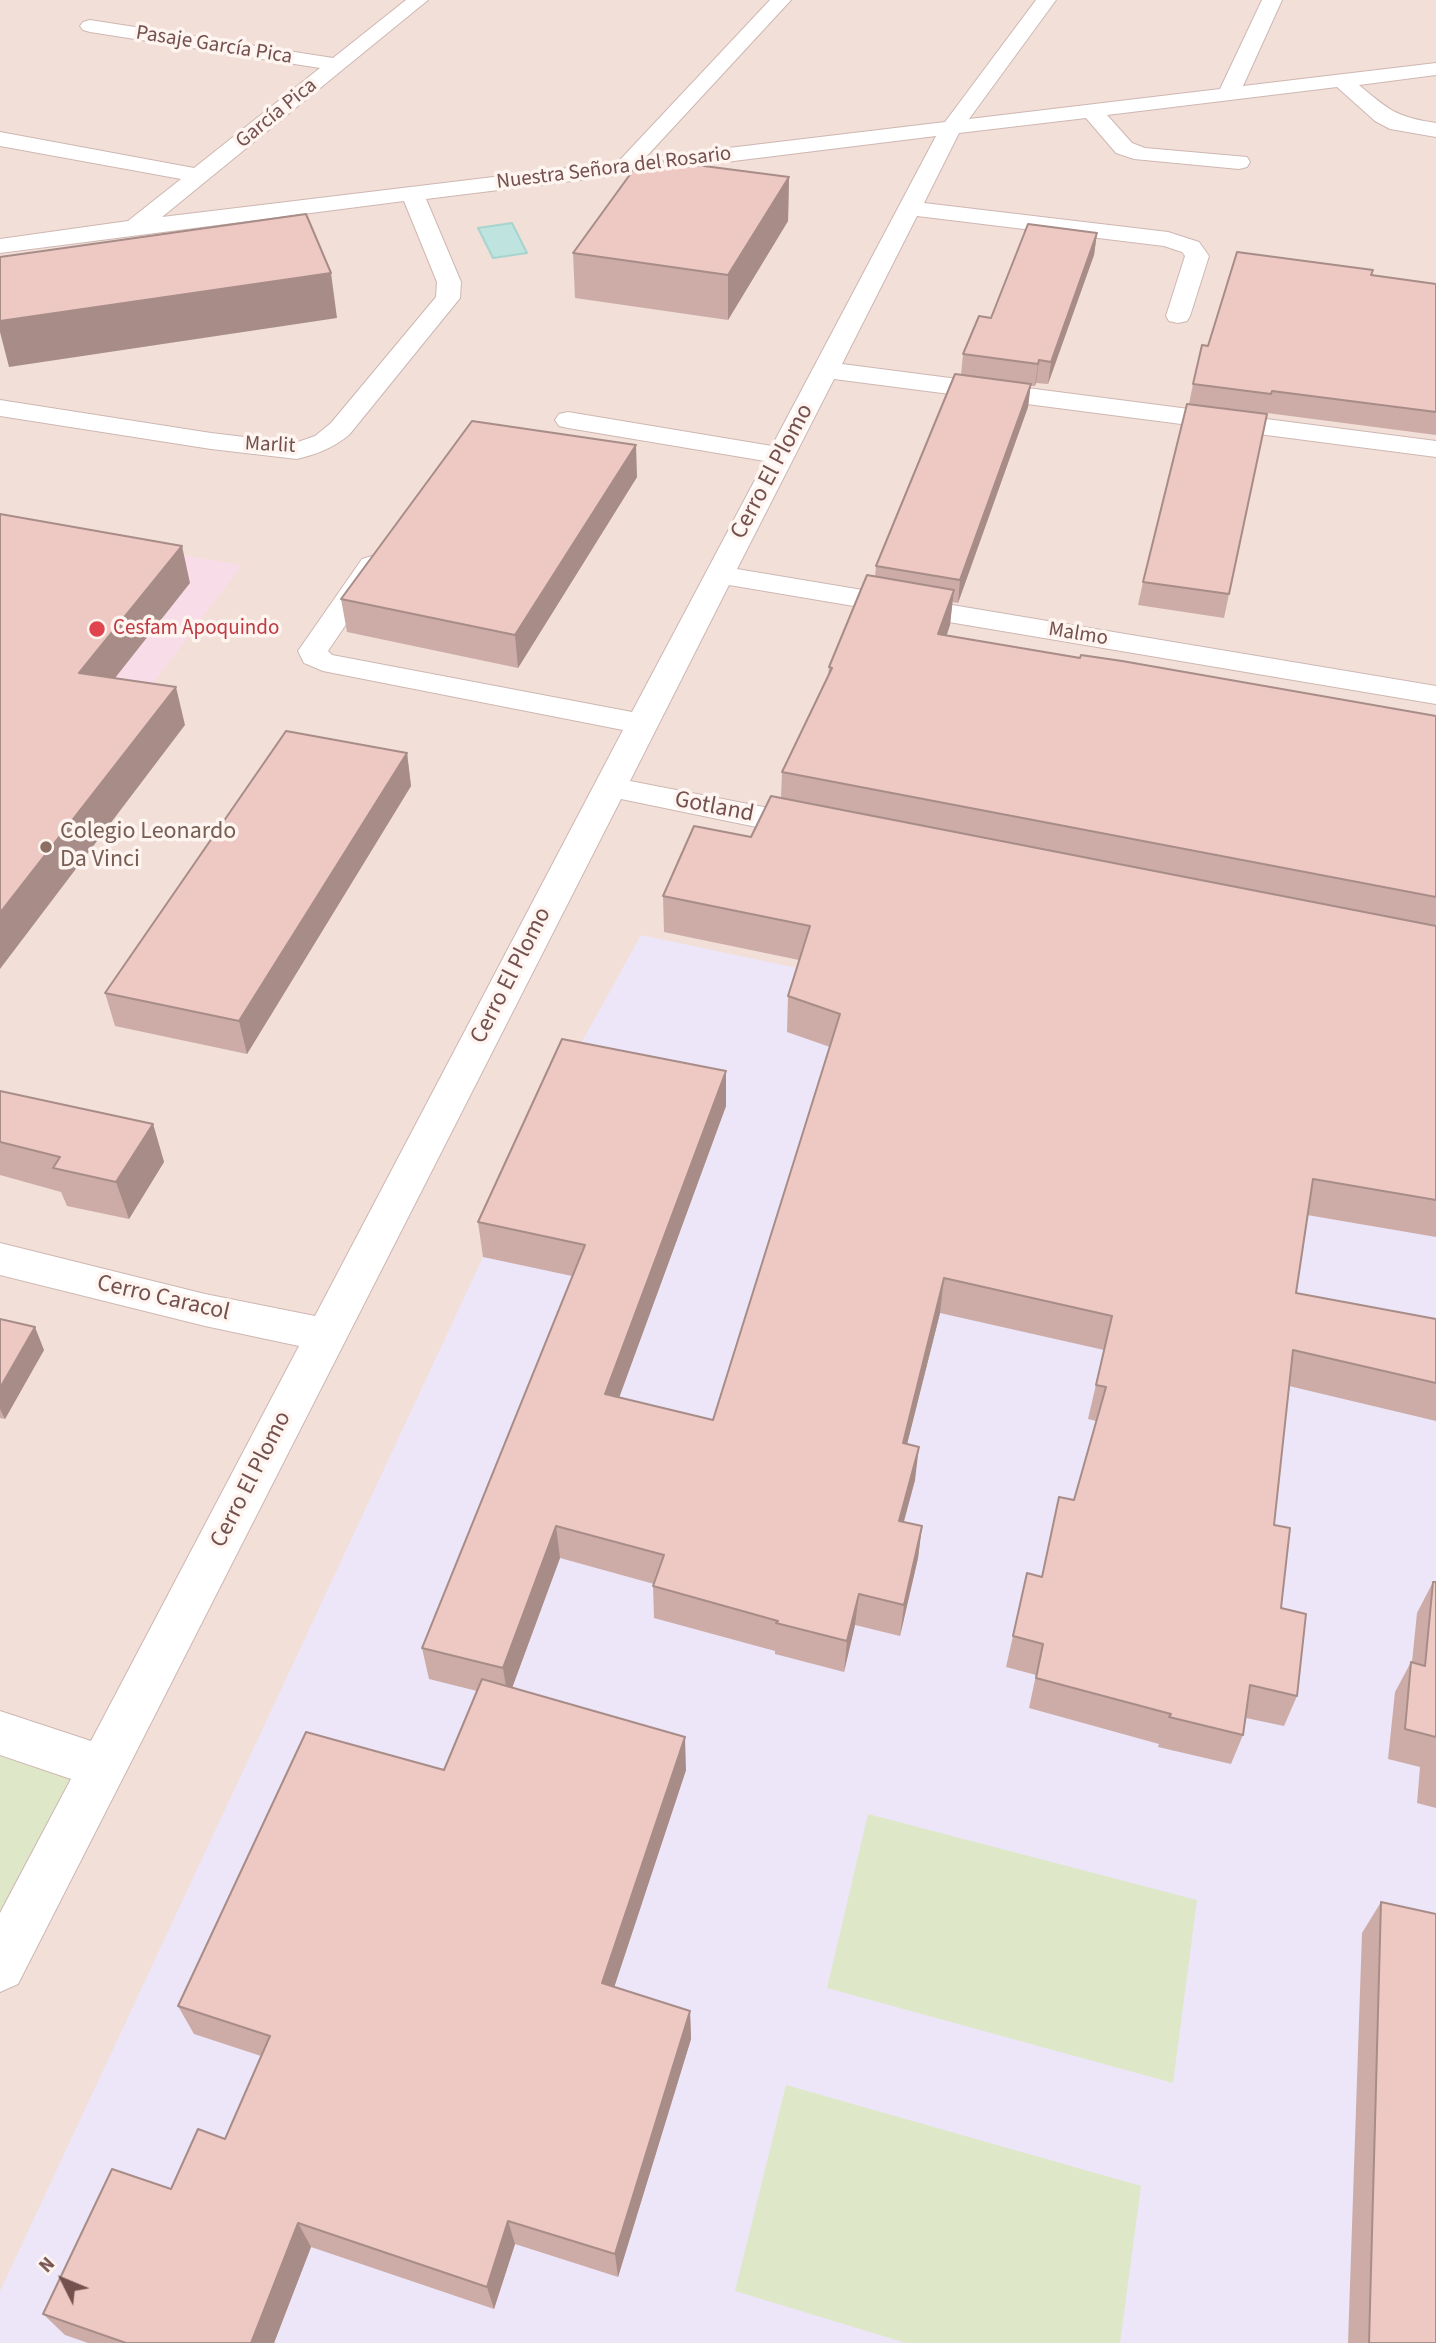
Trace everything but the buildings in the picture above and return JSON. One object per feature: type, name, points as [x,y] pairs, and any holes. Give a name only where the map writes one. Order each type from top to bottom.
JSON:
[{"type":"street","name":"García Pica","points":[[135,227],[418,0]]},
{"type":"street","points":[[625,167],[781,0]]},
{"type":"street","name":"Cerro El Plomo","points":[[0,1966],[950,130],[1046,0]]},
{"type":"street","points":[[1228,95],[1272,0]]},
{"type":"street","name":"Pasaje García Pica","points":[[90,26],[337,65]]},
{"type":"street","name":"Nuestra Señora del Rosario","points":[[0,246],[135,227],[1436,69]]},
{"type":"street","points":[[1342,81],[1383,116],[1398,124],[1436,130]]},
{"type":"street","points":[[1092,112],[1124,148],[1142,154],[1239,162]]},
{"type":"street","points":[[0,139],[199,176]]},
{"type":"street","name":"Marlit","points":[[0,408],[211,442],[296,450],[324,442],[340,429],[448,298],[449,282],[412,193]]},
{"type":"street","points":[[910,208],[1168,239],[1191,247],[1197,256],[1178,316]]},
{"type":"street","points":[[826,370],[1436,449]]},
{"type":"street","points":[[568,420],[781,456]]},
{"type":"street","points":[[388,542],[313,650],[315,657],[323,662],[643,724]]},
{"type":"street","name":"Malmo","points":[[719,575],[1436,695]]},
{"type":"street","name":"Gotland","points":[[610,787],[840,833]]},
{"type":"street","name":"Cerro Caracol","points":[[0,1259],[205,1310],[327,1335]]},
{"type":"street","points":[[0,1733],[103,1768]]},
{"type":"shaded area","points":[[0,0],[1436,0],[1436,2343],[0,2343]]},
{"type":"shaded area","name":"Cesfam Apoquindo","points":[[0,525],[242,565],[128,717]]},
{"type":"shaded area","points":[[641,935],[1436,1103],[1436,2343],[0,2343],[0,2291],[483,1257],[564,1074]]},
{"type":"green space","points":[[0,1733],[103,1768],[0,1966]]},
{"type":"green space","points":[[868,1814],[1197,1900],[1173,2083],[827,1988]]},
{"type":"green space","points":[[786,2085],[1141,2186],[1120,2343],[906,2343],[735,2291]]},
{"type":"water","points":[[512,223],[527,253],[493,258],[478,228]]},
{"type":"place","name":"Cesfam Apoquindo","points":[[97,629]]},
{"type":"place","name":"Colegio Leonardo Da Vinci","points":[[46,847]]}]
